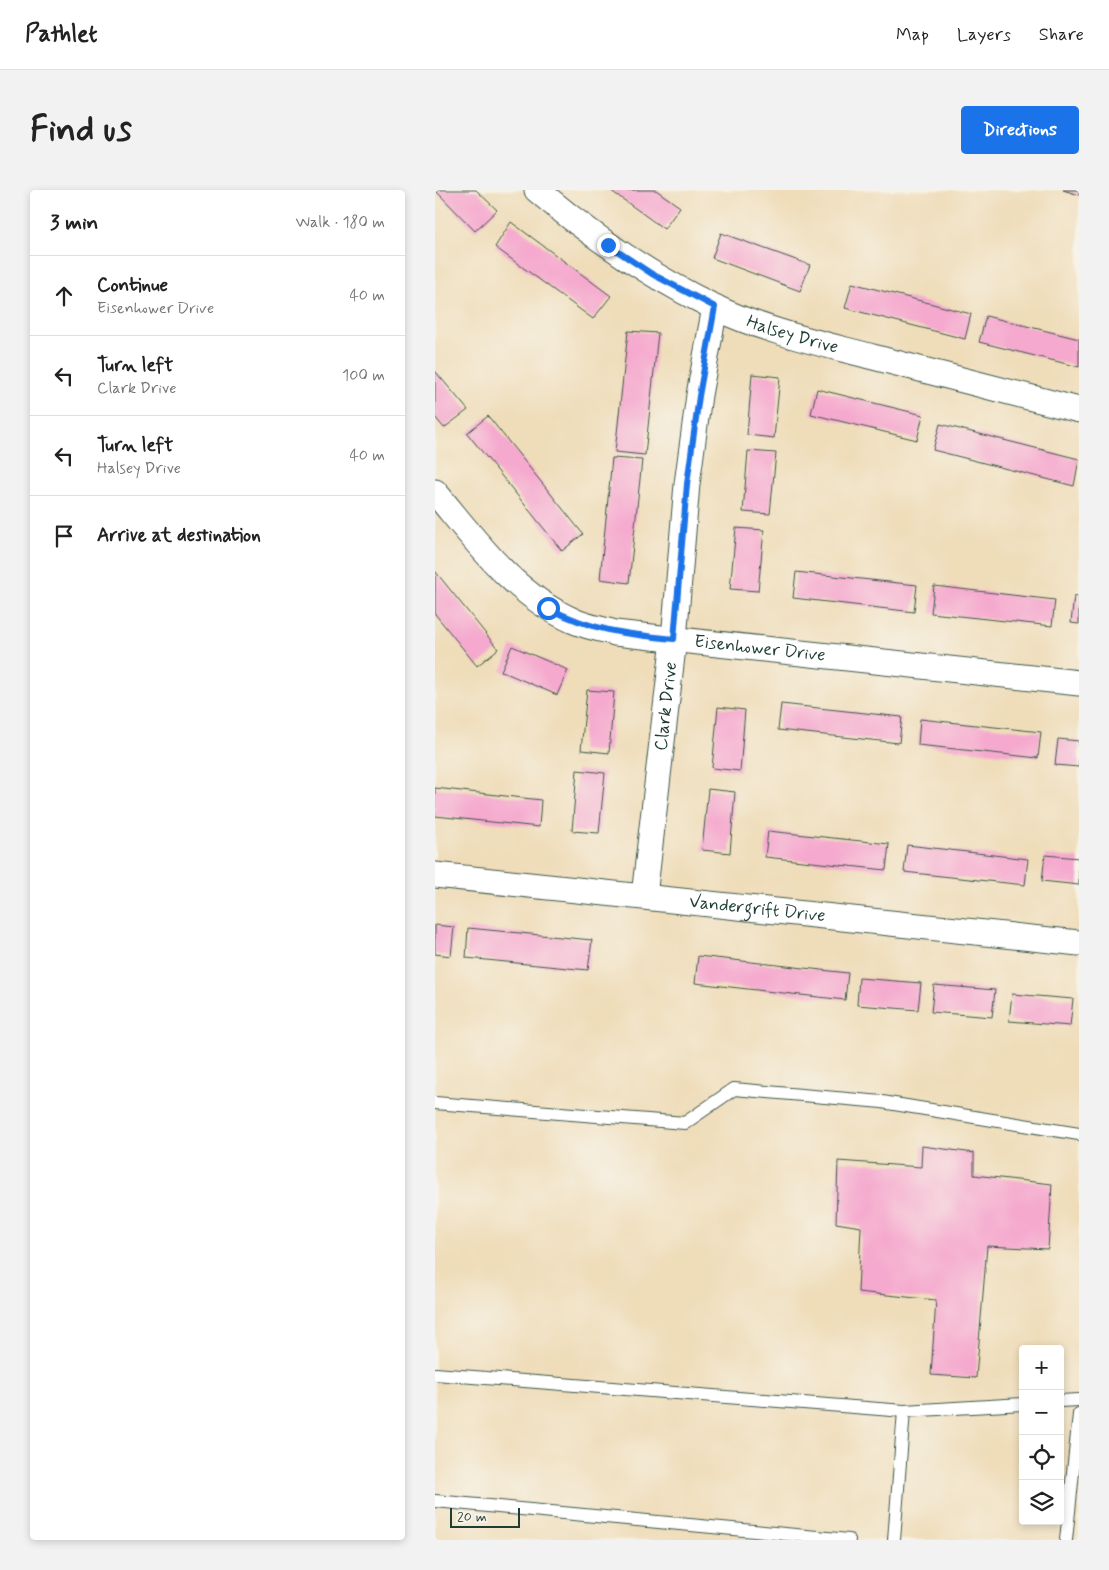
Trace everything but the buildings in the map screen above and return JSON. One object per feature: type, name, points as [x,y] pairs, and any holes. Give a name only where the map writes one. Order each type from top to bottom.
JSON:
[{"type":"street","name":"Halsey Drive","points":[[537,190],[608,245],[637,264],[715,307],[763,326],[813,342],[1079,410]]},
{"type":"street","name":"Clark Drive","points":[[645,896],[674,639],[687,484],[699,396],[715,307]]},
{"type":"street","name":"Eisenhower Drive","points":[[435,492],[501,570],[523,591],[548,608],[576,622],[615,633],[1079,683]]},
{"type":"street","name":"Vandergrift Drive","points":[[435,876],[645,896],[1079,943]]},
{"type":"lane","points":[[435,1103],[685,1123],[734,1089],[882,1102],[1079,1134]]},
{"type":"lane","points":[[435,1374],[904,1411],[1019,1404]]},
{"type":"lane","points":[[1064,1402],[1079,1400]]},
{"type":"lane","points":[[895,1540],[904,1411]]},
{"type":"lane","points":[[1066,1540],[1079,1414]]},
{"type":"lane","points":[[435,1501],[849,1540]]},
{"type":"route","points":[[548,608],[576,622],[615,633],[674,639],[687,484],[699,396],[715,307],[652,274],[608,245]]}]
